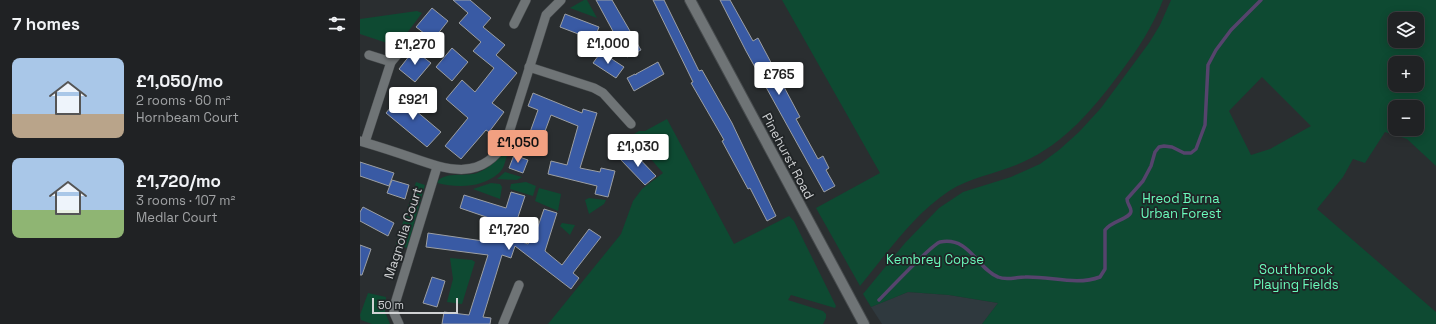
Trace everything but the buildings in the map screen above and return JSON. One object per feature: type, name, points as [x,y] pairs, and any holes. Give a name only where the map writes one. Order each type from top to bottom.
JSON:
[{"type":"street","points":[[514,24],[526,0]]},
{"type":"street","points":[[409,42],[391,62],[363,142],[437,167],[458,170],[475,167],[490,160],[507,139],[546,15],[561,0]]},
{"type":"street","name":"Pinehurst Road","points":[[690,0],[864,324]]},
{"type":"street","points":[[369,55],[391,62]]},
{"type":"street","points":[[529,67],[594,88],[607,96],[631,124]]},
{"type":"street","name":"Magnolia Court","points":[[399,324],[394,313],[394,307],[437,167]]},
{"type":"street","points":[[503,324],[519,285]]},
{"type":"shaded area","points":[[908,292],[949,295],[998,303],[982,324],[882,324],[871,307]]},
{"type":"green space","points":[[584,0],[587,0],[597,18],[570,8]]},
{"type":"green space","points":[[782,0],[1163,0],[1149,29],[1133,55],[1089,112],[1077,124],[1052,145],[1023,162],[966,182],[949,191],[924,211],[912,223],[860,286],[816,208],[880,173]]},
{"type":"green space","points":[[1171,0],[1436,0],[1436,166],[1407,139],[1398,136],[1424,136],[1424,100],[1388,100],[1388,133],[1385,132],[1365,163],[1353,159],[1343,177],[1317,209],[1436,312],[1436,324],[982,324],[998,303],[949,295],[908,292],[871,307],[863,294],[905,243],[939,208],[963,192],[1011,177],[1040,164],[1059,150],[1079,132],[1101,108],[1149,43],[1160,25]],"holes":[[[1262,77],[1311,126],[1270,149],[1251,155],[1229,111]]]},
{"type":"green space","points":[[417,11],[422,13],[395,49],[392,50],[393,45],[360,34],[360,19]]},
{"type":"green space","points":[[667,119],[734,244],[789,216],[794,221],[836,306],[835,308],[791,295],[788,300],[823,311],[826,314],[826,318],[823,324],[548,324],[621,234],[633,201],[642,189],[663,173],[631,136],[639,131],[645,131]]},
{"type":"green space","points":[[503,154],[507,156],[502,169],[499,173],[485,182],[470,186],[453,186],[437,183],[444,177],[477,173],[491,165]]},
{"type":"green space","points":[[505,172],[522,177],[517,180],[497,179]]},
{"type":"green space","points":[[416,182],[425,185],[407,248],[396,244]]},
{"type":"green space","points":[[526,182],[536,186],[533,196],[510,189],[511,184]]},
{"type":"green space","points":[[491,183],[500,184],[502,187],[500,199],[473,189]]},
{"type":"green space","points":[[539,188],[561,194],[558,211],[535,201]]},
{"type":"green space","points":[[589,198],[606,200],[604,204],[589,214],[585,200]]},
{"type":"green space","points":[[562,223],[575,225],[570,235],[560,226]]},
{"type":"green space","points":[[450,258],[472,260],[475,262],[462,304],[447,302],[453,279]]},
{"type":"green space","points":[[368,293],[386,297],[385,312],[390,324],[372,324],[361,320],[360,315]]},
{"type":"waterway","points":[[879,300],[920,259],[940,242],[950,241],[966,248],[984,267],[991,273],[1001,278],[1008,279],[1034,277],[1082,281],[1100,277],[1105,269],[1105,230],[1112,224],[1130,214],[1131,210],[1127,199],[1143,181],[1151,166],[1155,152],[1159,147],[1172,147],[1184,153],[1191,153],[1196,149],[1205,125],[1208,65],[1216,50],[1231,30],[1261,0]]},
{"type":"park label","name":"Hreod Burna Urban Forest","points":[[1181,206]]},
{"type":"park label","name":"Kembrey Copse","points":[[935,259]]},
{"type":"park label","name":"Southbrook Playing Fields","points":[[1296,276]]}]
